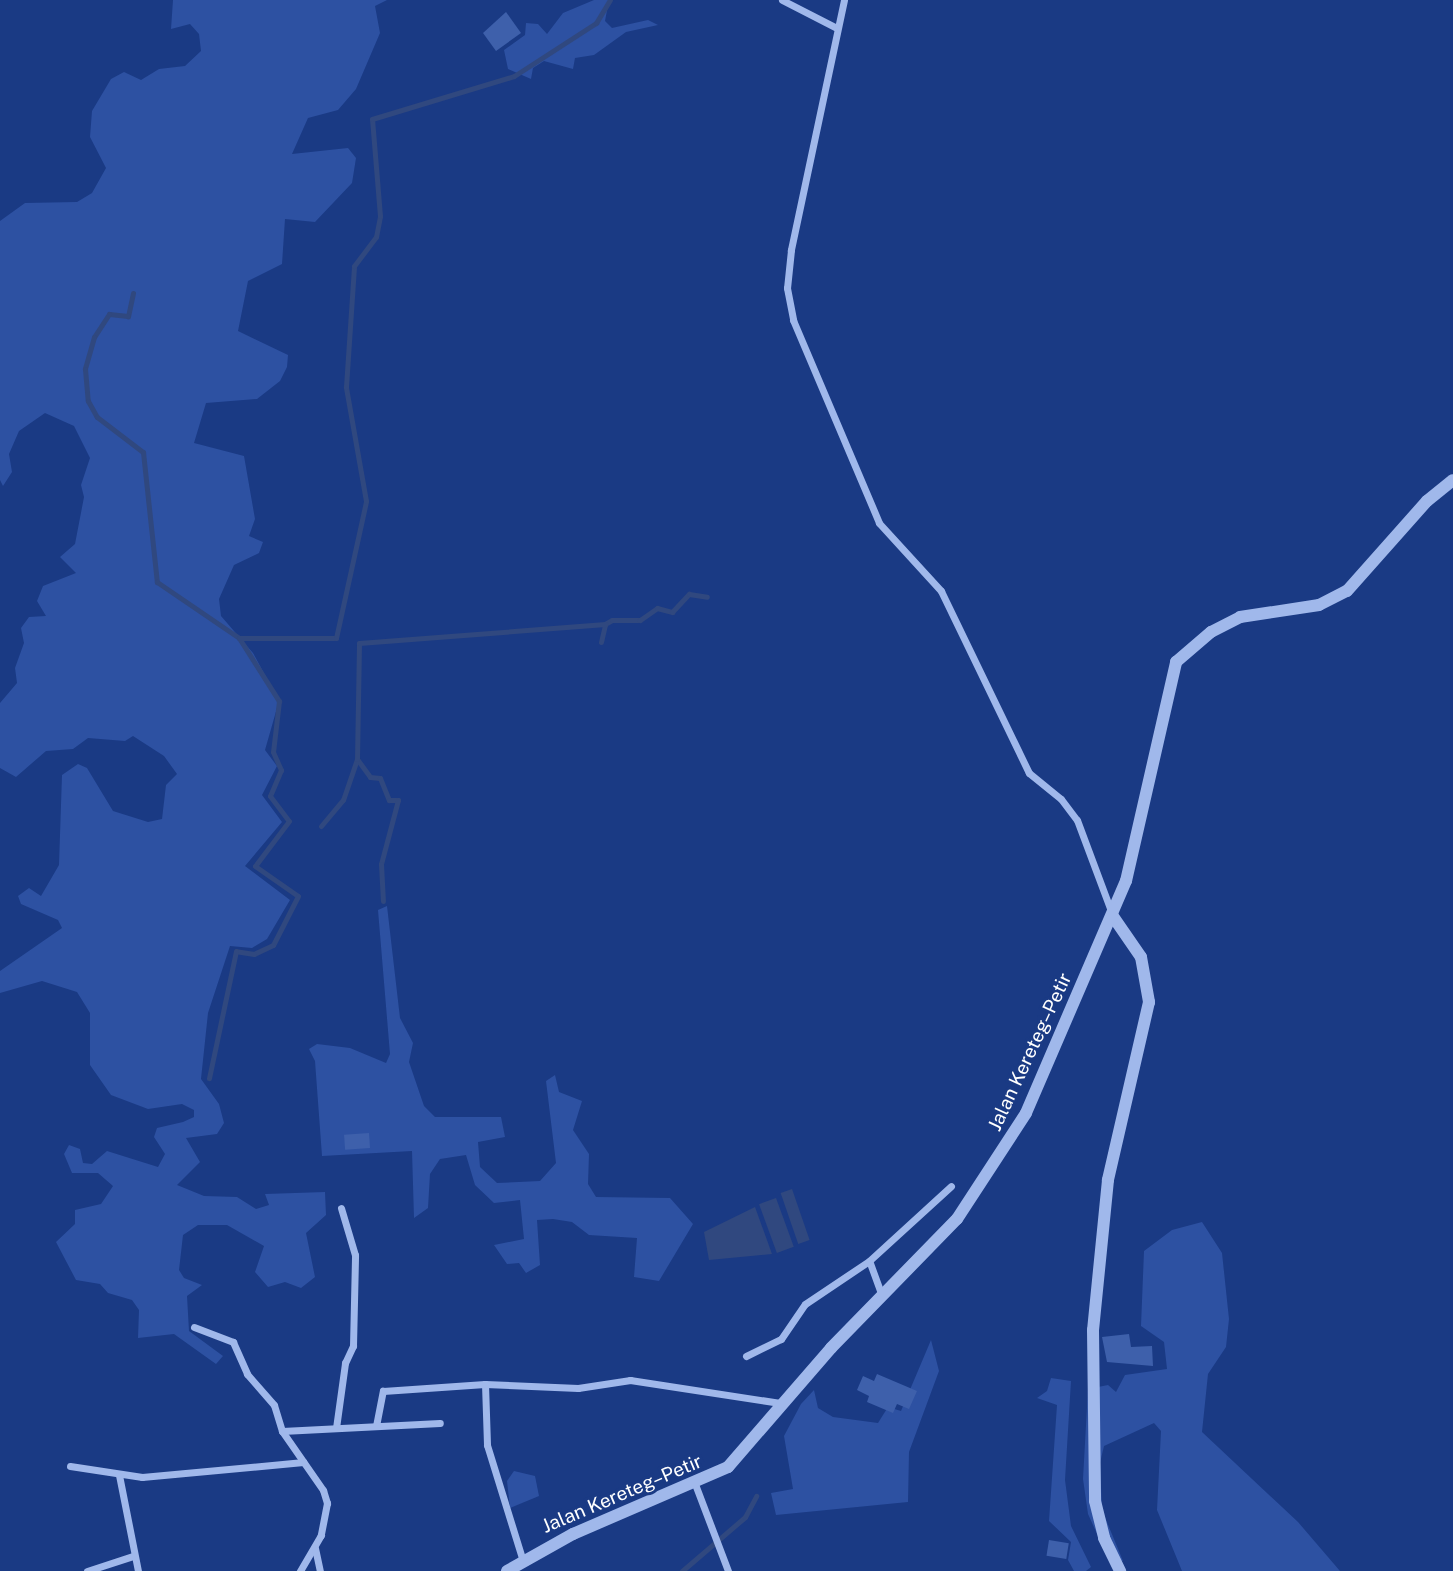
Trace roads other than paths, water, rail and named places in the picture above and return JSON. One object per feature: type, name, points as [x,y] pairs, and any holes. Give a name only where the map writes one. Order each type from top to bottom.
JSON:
[{"type":"street","points":[[782,0],[835,27]]},
{"type":"street","points":[[844,0],[835,27],[792,250],[787,288],[793,320],[879,523],[941,591],[1029,773],[1061,799],[1077,820],[1112,915],[1141,957],[1149,1002],[1108,1180],[1094,1317],[1093,1481],[1104,1538],[1120,1571]]},
{"type":"street","name":"Jalan Kereteg–Petir","points":[[507,1571],[573,1534],[695,1484],[733,1463],[780,1403],[957,1219],[1005,1149],[1112,915],[1132,859],[1176,662],[1211,632],[1240,617],[1319,604],[1347,591],[1427,501],[1453,480]]},
{"type":"street","points":[[746,1356],[781,1339],[806,1304],[869,1261],[951,1186]]},
{"type":"street","points":[[336,1428],[345,1363],[354,1346],[355,1255],[341,1208]]},
{"type":"street","points":[[869,1261],[882,1296]]},
{"type":"street","points":[[194,1327],[233,1342],[250,1378],[277,1409],[282,1431],[327,1503],[315,1548],[300,1571]]},
{"type":"street","points":[[376,1426],[383,1391],[485,1384],[578,1388],[630,1380],[780,1403]]},
{"type":"street","points":[[485,1384],[487,1445],[523,1561]]},
{"type":"street","points":[[282,1431],[440,1423]]},
{"type":"street","points":[[69,1466],[119,1475],[303,1462]]},
{"type":"street","points":[[119,1475],[138,1571]]},
{"type":"street","points":[[695,1484],[715,1526],[728,1571]]},
{"type":"street","points":[[315,1548],[320,1571]]},
{"type":"street","points":[[87,1571],[133,1556]]},
{"type":"waterway","points":[[239,638],[336,638],[366,501],[346,387],[354,266],[376,237],[380,216],[372,119],[514,76],[596,23],[610,0]]},
{"type":"waterway","points":[[133,293],[128,316],[109,314],[94,337],[85,369],[88,401],[97,417],[143,452],[157,582],[239,638],[279,701],[273,752],[281,770],[270,796],[289,821],[255,866],[298,896],[273,945],[254,954],[236,951],[209,1078]]},
{"type":"waterway","points":[[601,642],[605,624],[612,620],[640,620],[657,608],[672,612],[689,594],[707,597]]},
{"type":"waterway","points":[[321,826],[343,800],[357,759],[359,643],[605,624]]},
{"type":"waterway","points":[[357,759],[370,777],[380,778],[389,800],[398,800],[381,864],[383,901]]},
{"type":"waterway","points":[[682,1571],[745,1517],[756,1496]]}]
